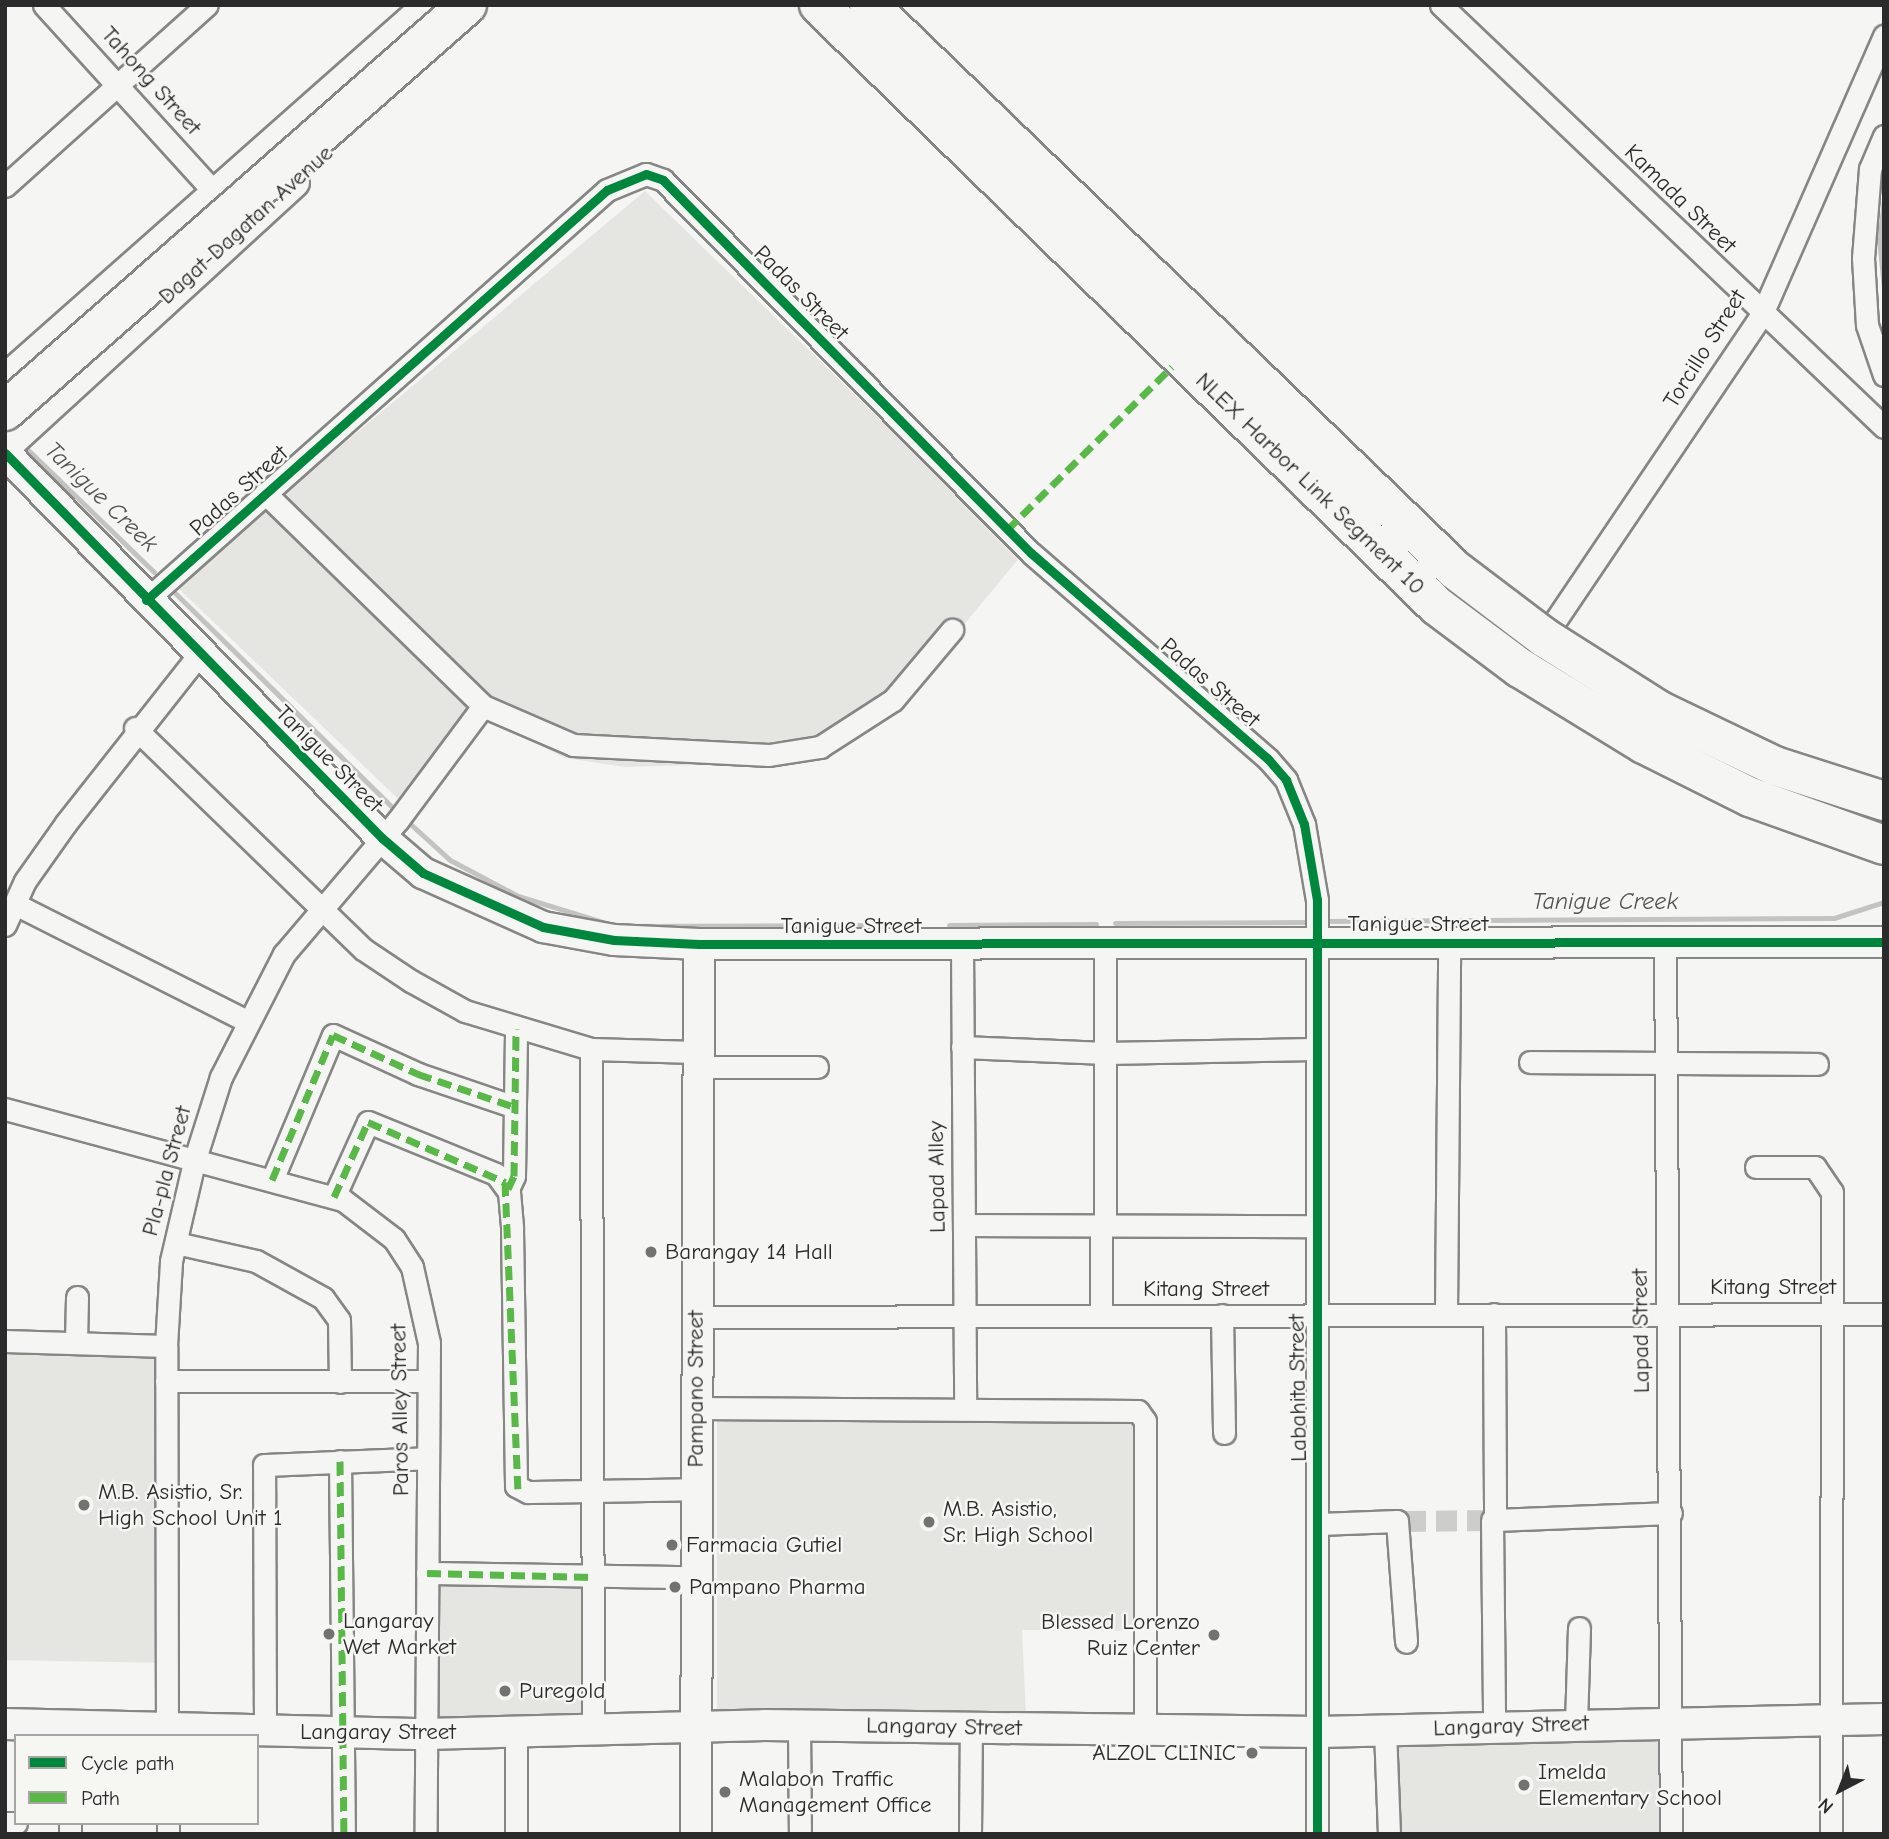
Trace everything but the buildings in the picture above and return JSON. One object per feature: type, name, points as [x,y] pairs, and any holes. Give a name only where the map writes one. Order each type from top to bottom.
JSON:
[{"type":"highway","points":[[20,414],[467,5]]},
{"type":"highway","name":"NLEX Harbor Link Segment 10","points":[[819,5],[1437,606],[1520,668],[1644,744],[1750,797],[1884,845]]},
{"type":"highway","name":"NLEX Harbor Link Segment 10","points":[[869,5],[1454,569],[1545,638],[1660,710],[1775,766],[1884,801]]},
{"type":"street","points":[[5,187],[207,5]]},
{"type":"street","name":"Dagat-Dagatan Avenue","points":[[5,380],[429,5]]},
{"type":"street","name":"Dagat-Dagatan Avenue","points":[[5,447],[20,414],[488,5]]},
{"type":"street","name":"Kamada Street","points":[[1441,5],[1884,428]]},
{"type":"street","name":"Tahong Street","points":[[53,8],[217,195]]},
{"type":"street","name":"Torcillo Street","points":[[1549,630],[1762,314],[1884,36]]},
{"type":"street","points":[[1884,136],[1871,169],[1863,258],[1867,325],[1884,375]]},
{"type":"street","name":"Padas Street","points":[[146,600],[607,190],[628,176],[663,180],[1007,530],[1268,759],[1286,780],[1304,824],[1317,900],[1316,936]]},
{"type":"street","points":[[5,389],[20,414]]},
{"type":"street","name":"Tanigue Street","points":[[12,464],[198,656],[382,838],[423,873],[543,927],[614,940],[699,944],[962,946],[1316,936],[1449,945],[1665,941],[1884,942]]},
{"type":"street","points":[[265,492],[483,706],[573,745],[769,755],[807,749],[870,720],[953,631]]},
{"type":"street","points":[[5,925],[15,904],[135,728],[198,656]]},
{"type":"street","name":"Pla-pla Street","points":[[167,1732],[166,1346],[176,1243],[194,1162],[220,1077],[284,954],[382,838],[483,706]]},
{"type":"street","points":[[135,728],[363,949],[465,1012],[591,1049],[817,1067]]},
{"type":"street","points":[[15,904],[247,1021]]},
{"type":"street","name":"Labahita Street","points":[[1316,936],[1312,1049],[1320,1524],[1317,1834]]},
{"type":"street","name":"Lapad Street","points":[[1665,941],[1671,1513],[1671,1834]]},
{"type":"street","points":[[1101,1315],[1106,1053],[1105,943]]},
{"type":"street","name":"Pampano Street","points":[[696,1834],[696,1059],[699,944]]},
{"type":"street","points":[[1446,1314],[1449,945]]},
{"type":"street","name":"Lapad Alley","points":[[962,946],[965,1408]]},
{"type":"street","points":[[516,1029],[512,1106],[514,1176],[508,1189],[518,1489],[592,1492],[696,1489]]},
{"type":"street","points":[[272,1180],[334,1035],[418,1074],[512,1106]]},
{"type":"street","points":[[962,1046],[1106,1053],[1312,1049]]},
{"type":"street","points":[[591,1049],[593,1731]]},
{"type":"street","points":[[1530,1062],[1817,1064]]},
{"type":"street","name":"Paros Alley Street","points":[[5,1109],[194,1162],[334,1197],[370,1217],[412,1267],[423,1296],[428,1381],[426,1834]]},
{"type":"street","points":[[334,1197],[368,1122],[496,1174],[508,1189]]},
{"type":"street","points":[[1756,1167],[1815,1167],[1830,1185],[1834,1719],[1831,1834]]},
{"type":"street","points":[[964,1225],[1313,1226]]},
{"type":"street","points":[[176,1243],[256,1261],[323,1298],[339,1320],[340,1382]]},
{"type":"street","points":[[76,1342],[77,1297]]},
{"type":"street","points":[[1494,1314],[1494,1727]]},
{"type":"street","name":"Kitang Street","points":[[696,1317],[1884,1314]]},
{"type":"street","points":[[1222,1315],[1224,1433]]},
{"type":"street","points":[[5,1341],[166,1346]]},
{"type":"street","points":[[166,1381],[428,1381]]},
{"type":"street","points":[[696,1408],[1132,1409],[1144,1418],[1146,1731]]},
{"type":"street","points":[[265,1731],[264,1465],[428,1458]]},
{"type":"street","points":[[340,1461],[344,1834]]},
{"type":"street","points":[[1493,1520],[1671,1513]]},
{"type":"street","points":[[1320,1524],[1401,1521],[1406,1642]]},
{"type":"street","points":[[427,1573],[696,1577]]},
{"type":"street","points":[[1576,1724],[1579,1628]]},
{"type":"street","name":"Langaray Street","points":[[5,1724],[167,1732],[426,1734],[799,1725],[1318,1732],[1672,1720],[1884,1719]]},
{"type":"street","points":[[799,1725],[800,1834]]},
{"type":"street","points":[[970,1834],[971,1726]]},
{"type":"street","points":[[1385,1730],[1389,1834]]},
{"type":"street","points":[[516,1731],[516,1834]]},
{"type":"shaded area","points":[[1884,185],[1884,307],[1877,240]]},
{"type":"shaded area","points":[[645,191],[1021,556],[889,715],[853,740],[765,763],[625,767],[565,758],[481,716],[415,815],[175,585]]},
{"type":"shaded area","name":"M.B. Asistio, Sr. High School Unit 1","points":[[5,1348],[162,1351],[157,1663],[5,1660]]},
{"type":"shaded area","name":"M.B. Asistio, Sr. High School","points":[[717,1412],[1139,1414],[1141,1631],[1022,1630],[1026,1717],[717,1712]]},
{"type":"shaded area","points":[[433,1576],[588,1579],[585,1725],[430,1722]]},
{"type":"shaded area","name":"Imelda Elementary School","points":[[1387,1732],[1660,1732],[1660,1834],[1387,1834]]},
{"type":"waterway","name":"Tanigue Creek","points":[[24,446],[154,572]]},
{"type":"waterway","name":"Tanigue Creek","points":[[173,591],[394,809]]},
{"type":"waterway","name":"Tanigue Creek","points":[[406,820],[450,860],[518,896],[609,924]]},
{"type":"waterway","name":"Tanigue Creek","points":[[1321,921],[1834,918],[1884,902]]},
{"type":"waterway","name":"Tanigue Creek","points":[[1115,923],[1311,922]]},
{"type":"waterway","name":"Tanigue Creek","points":[[949,925],[1096,924]]},
{"type":"waterway","name":"Tanigue Creek","points":[[629,926],[910,925]]},
{"type":"tunnel","points":[[1405,1521],[1492,1520]]},
{"type":"marked path","points":[[1007,530],[1172,367]]},
{"type":"marked path","points":[[508,1189],[514,1176],[516,1029]]},
{"type":"marked path","points":[[272,1180],[333,1035],[418,1074],[512,1106]]},
{"type":"marked path","points":[[334,1197],[368,1122],[505,1182],[518,1489]]},
{"type":"marked path","points":[[340,1461],[344,1834]]},
{"type":"marked path","points":[[427,1573],[592,1577]]},
{"type":"cycle path","points":[[146,600],[607,190],[646,174],[663,180],[1031,553],[1268,759],[1286,780],[1304,824],[1317,900],[1317,1834]]},
{"type":"cycle path","points":[[5,453],[382,838],[423,873],[543,927],[614,940],[699,944],[1884,942]]},
{"type":"place","name":"Barangay 14 Hall","points":[[651,1252]]},
{"type":"place","name":"M.B. Asistio, Sr. High School Unit 1","points":[[84,1505]]},
{"type":"place","name":"M.B. Asistio, Sr. High School","points":[[929,1522]]},
{"type":"place","name":"Farmacia Gutiel","points":[[672,1545]]},
{"type":"place","name":"Pampano Pharma","points":[[675,1587]]},
{"type":"place","name":"Langaray Wet Market","points":[[329,1634]]},
{"type":"place","name":"Blessed Lorenzo Ruiz Center","points":[[1214,1635]]},
{"type":"place","name":"Puregold","points":[[505,1691]]},
{"type":"place","name":"ALZOL CLINIC","points":[[1252,1753]]},
{"type":"place","name":"Imelda Elementary School","points":[[1524,1785]]},
{"type":"place","name":"Malabon Traffic Management Office","points":[[725,1792]]}]
